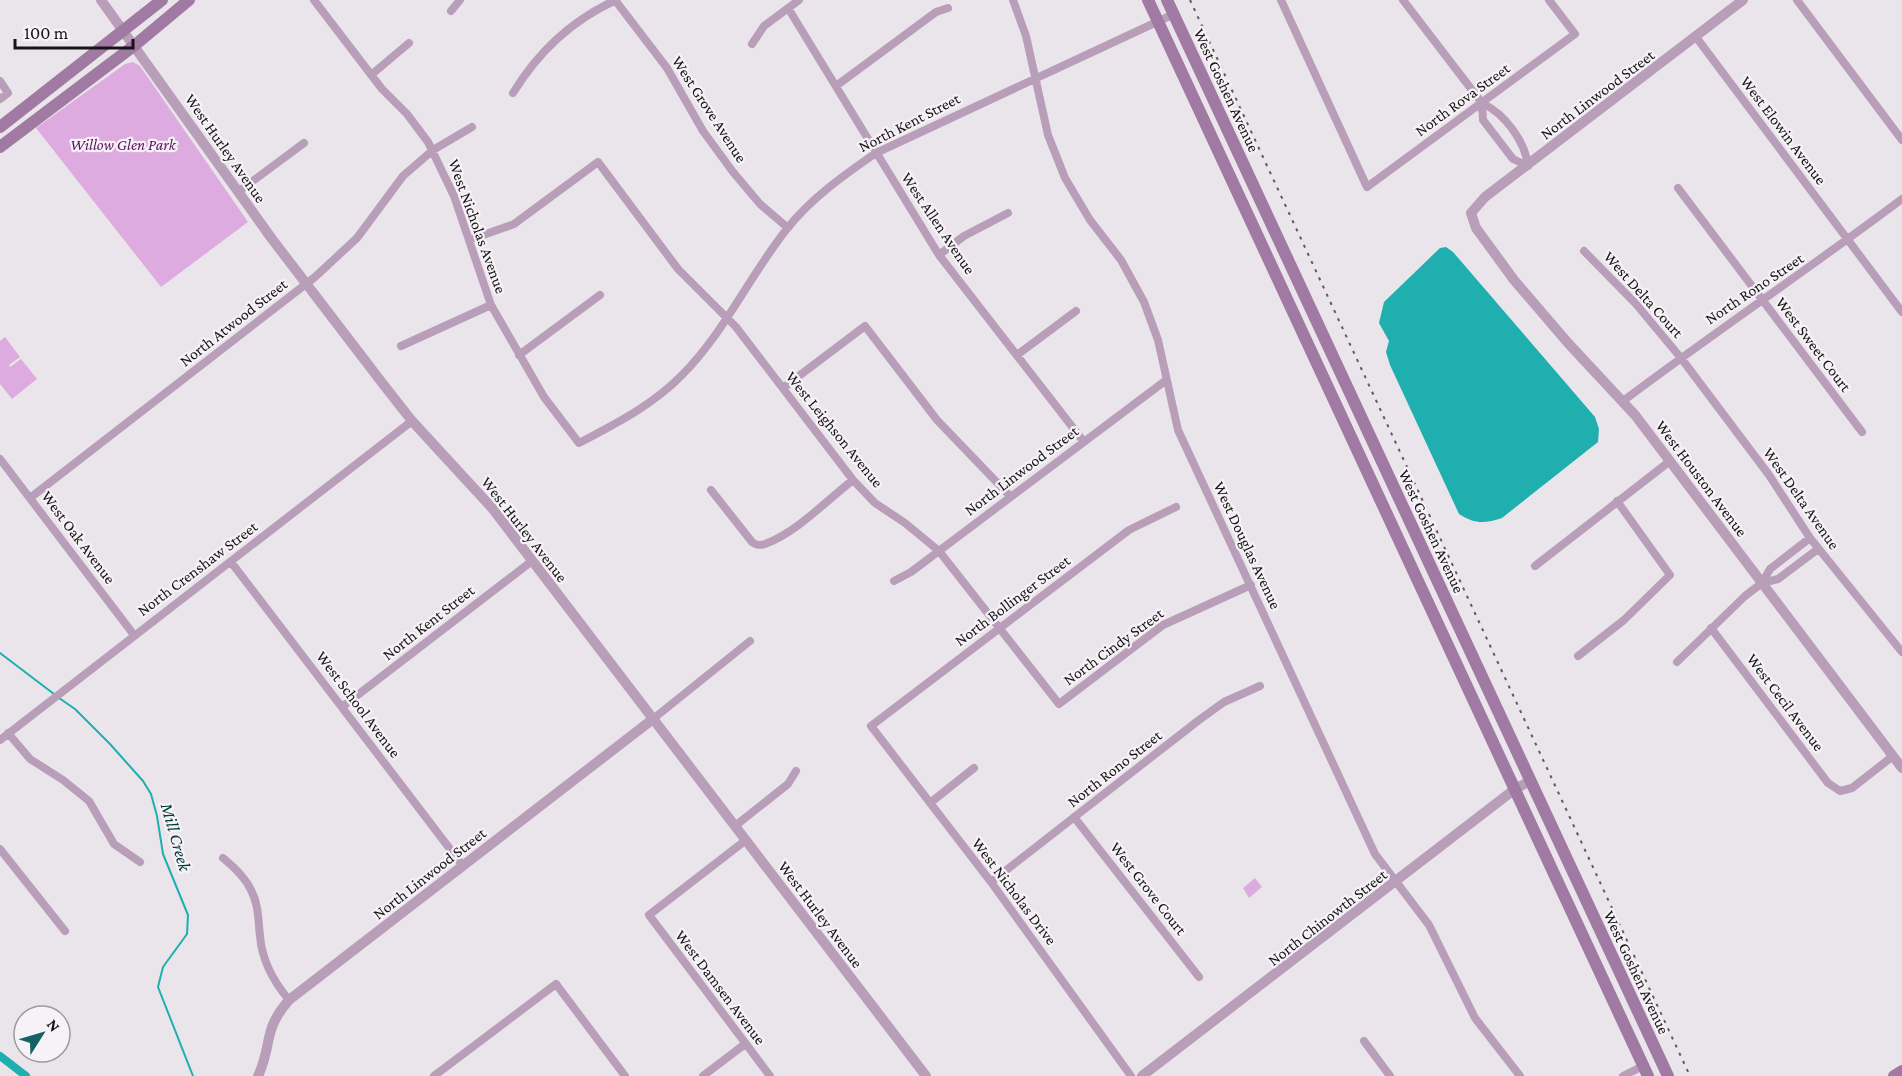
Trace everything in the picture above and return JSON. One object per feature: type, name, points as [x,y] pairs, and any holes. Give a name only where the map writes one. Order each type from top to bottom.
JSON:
[{"type":"main road","points":[[0,127],[162,0]]},
{"type":"main road","points":[[0,147],[135,45],[189,0]]},
{"type":"main road","name":"West Goshen Avenue","points":[[1148,0],[1646,1071]]},
{"type":"main road","name":"West Goshen Avenue","points":[[1167,0],[1668,1076]]},
{"type":"main road","points":[[1351,436],[1361,442],[1371,454],[1389,496],[1400,514],[1408,519]]},
{"type":"main road","points":[[1894,1076],[1902,1071]]},
{"type":"street","name":"West Hurley Avenue","points":[[101,0],[306,284],[412,421],[469,481],[532,561],[926,1076]]},
{"type":"street","name":"West Nicholas Avenue","points":[[314,0],[371,75],[407,114],[433,150],[454,196],[491,305],[548,402],[579,443]]},
{"type":"street","points":[[451,11],[460,0]]},
{"type":"street","points":[[513,93],[525,73],[547,48],[586,16],[615,0]]},
{"type":"street","name":"West Grove Avenue","points":[[615,0],[667,68],[704,131],[733,172],[760,204],[788,228]]},
{"type":"street","points":[[752,44],[764,26],[799,0]]},
{"type":"street","name":"West Douglas Avenue","points":[[1012,0],[1026,36],[1048,135],[1065,178],[1090,220],[1121,260],[1144,302],[1158,340],[1165,381],[1178,430],[1375,854],[1429,925],[1475,1018],[1520,1076]]},
{"type":"street","name":"North Rova Street","points":[[1280,0],[1366,187],[1575,34],[1550,0]]},
{"type":"street","points":[[1404,0],[1482,103],[1497,110],[1526,149],[1528,166]]},
{"type":"street","name":"North Linwood Street","points":[[1471,213],[1485,197],[1743,0]]},
{"type":"street","points":[[1797,0],[1902,140]]},
{"type":"street","name":"West Allen Avenue","points":[[788,8],[939,255],[1084,442]]},
{"type":"street","points":[[836,86],[936,12],[948,8]]},
{"type":"street","name":"North Kent Street","points":[[579,443],[631,415],[682,375],[727,318],[788,228],[823,193],[876,153],[1174,14]]},
{"type":"street","name":"West Elowin Avenue","points":[[1696,37],[1902,312]]},
{"type":"street","points":[[371,75],[409,43]]},
{"type":"street","points":[[0,81],[9,93],[0,99]]},
{"type":"street","points":[[1482,103],[1483,120],[1513,159],[1528,166]]},
{"type":"street","name":"North Atwood Street","points":[[30,498],[345,252],[403,176],[433,150],[472,127]]},
{"type":"street","points":[[1498,138],[1510,129]]},
{"type":"street","points":[[238,192],[304,143]]},
{"type":"street","name":"West Leighson Avenue","points":[[469,240],[514,224],[598,162],[678,269],[727,318],[853,480],[875,502],[905,522],[939,551],[1059,704]]},
{"type":"street","name":"West Sweet Court","points":[[1678,188],[1862,432]]},
{"type":"street","name":"North Rono Street","points":[[1623,401],[1762,300],[1791,282],[1902,199]]},
{"type":"street","points":[[939,255],[964,236],[1008,213]]},
{"type":"street","name":"West Houston Avenue","points":[[1471,213],[1476,228],[1532,302],[1623,401],[1902,768]]},
{"type":"street","name":"West Delta Court","points":[[1584,251],[1636,303],[1681,358]]},
{"type":"street","points":[[519,355],[600,295]]},
{"type":"street","points":[[401,346],[491,305]]},
{"type":"street","points":[[1017,356],[1076,311]]},
{"type":"street","points":[[783,388],[866,326],[938,420],[1010,496]]},
{"type":"street","name":"West Delta Avenue","points":[[1681,358],[1769,475],[1818,549],[1902,652]]},
{"type":"street","name":"North Linwood Street","points":[[894,581],[911,572],[1165,381]]},
{"type":"street","name":"North Crenshaw Street","points":[[0,740],[412,421]]},
{"type":"street","name":"West Oak Avenue","points":[[0,459],[134,634]]},
{"type":"street","points":[[1534,566],[1670,462]]},
{"type":"street","points":[[711,490],[752,542],[764,545],[791,528],[853,480]]},
{"type":"street","points":[[1578,656],[1624,620],[1671,574],[1617,501]]},
{"type":"street","name":"North Bollinger Street","points":[[871,726],[1129,530],[1176,507]]},
{"type":"street","points":[[1677,662],[1762,583],[1770,569],[1810,538]]},
{"type":"street","points":[[1762,583],[1778,579],[1818,549]]},
{"type":"street","name":"North Kent Street","points":[[342,707],[532,561]]},
{"type":"street","name":"West School Avenue","points":[[231,562],[463,866]]},
{"type":"street","name":"North Cindy Street","points":[[1059,704],[1163,625],[1251,585]]},
{"type":"street","name":"West Cecil Avenue","points":[[1711,628],[1828,783],[1840,791],[1852,788],[1893,756]]},
{"type":"street","points":[[653,719],[750,641]]},
{"type":"street","name":"North Rono Street","points":[[991,882],[1224,702],[1260,686]]},
{"type":"street","name":"North Linwood Street","points":[[258,1076],[268,1032],[274,1019],[290,1000],[653,719]]},
{"type":"street","name":"West Nicholas Drive","points":[[871,726],[991,882],[1131,1076]]},
{"type":"street","points":[[8,733],[30,759],[63,780],[89,801],[114,844],[140,862]]},
{"type":"street","points":[[930,803],[974,768]]},
{"type":"street","points":[[735,826],[788,784],[796,771]]},
{"type":"street","name":"North Chinowth Street","points":[[1142,1076],[1515,789],[1530,782]]},
{"type":"street","name":"West Grove Court","points":[[1074,817],[1199,977]]},
{"type":"street","name":"West Damsen Avenue","points":[[746,840],[648,915],[770,1076]]},
{"type":"street","points":[[0,849],[65,931]]},
{"type":"street","points":[[223,858],[243,876],[251,890],[260,917],[261,948],[266,965],[290,1000]]},
{"type":"street","points":[[434,1076],[556,984],[625,1076]]},
{"type":"street","points":[[1364,1041],[1390,1076]]},
{"type":"street","points":[[703,1076],[745,1044]]},
{"type":"street","points":[[1623,1076],[1646,1071]]},
{"type":"green space","name":"Willow Glen Park","points":[[133,62],[140,66],[248,222],[161,287],[36,128],[125,64]]},
{"type":"green space","points":[[5,337],[20,357],[9,365],[10,367],[21,359],[37,379],[12,399],[0,384],[0,341]]},
{"type":"green space","points":[[1255,878],[1262,887],[1249,898],[1243,888]]},
{"type":"water","points":[[1446,247],[1453,252],[1595,417],[1599,429],[1598,442],[1502,518],[1490,521],[1470,520],[1459,514],[1390,365],[1386,352],[1389,341],[1379,323],[1384,302],[1440,248]]},
{"type":"waterway","name":"Mill Creek","points":[[0,653],[54,694]]},
{"type":"waterway","name":"Mill Creek","points":[[59,698],[75,709],[110,744],[143,781],[151,794],[163,854],[188,915],[187,934],[163,967],[158,987],[193,1076]]},
{"type":"waterway","points":[[0,1056],[26,1076]]},
{"type":"railway","points":[[1190,0],[1690,1076]]}]
